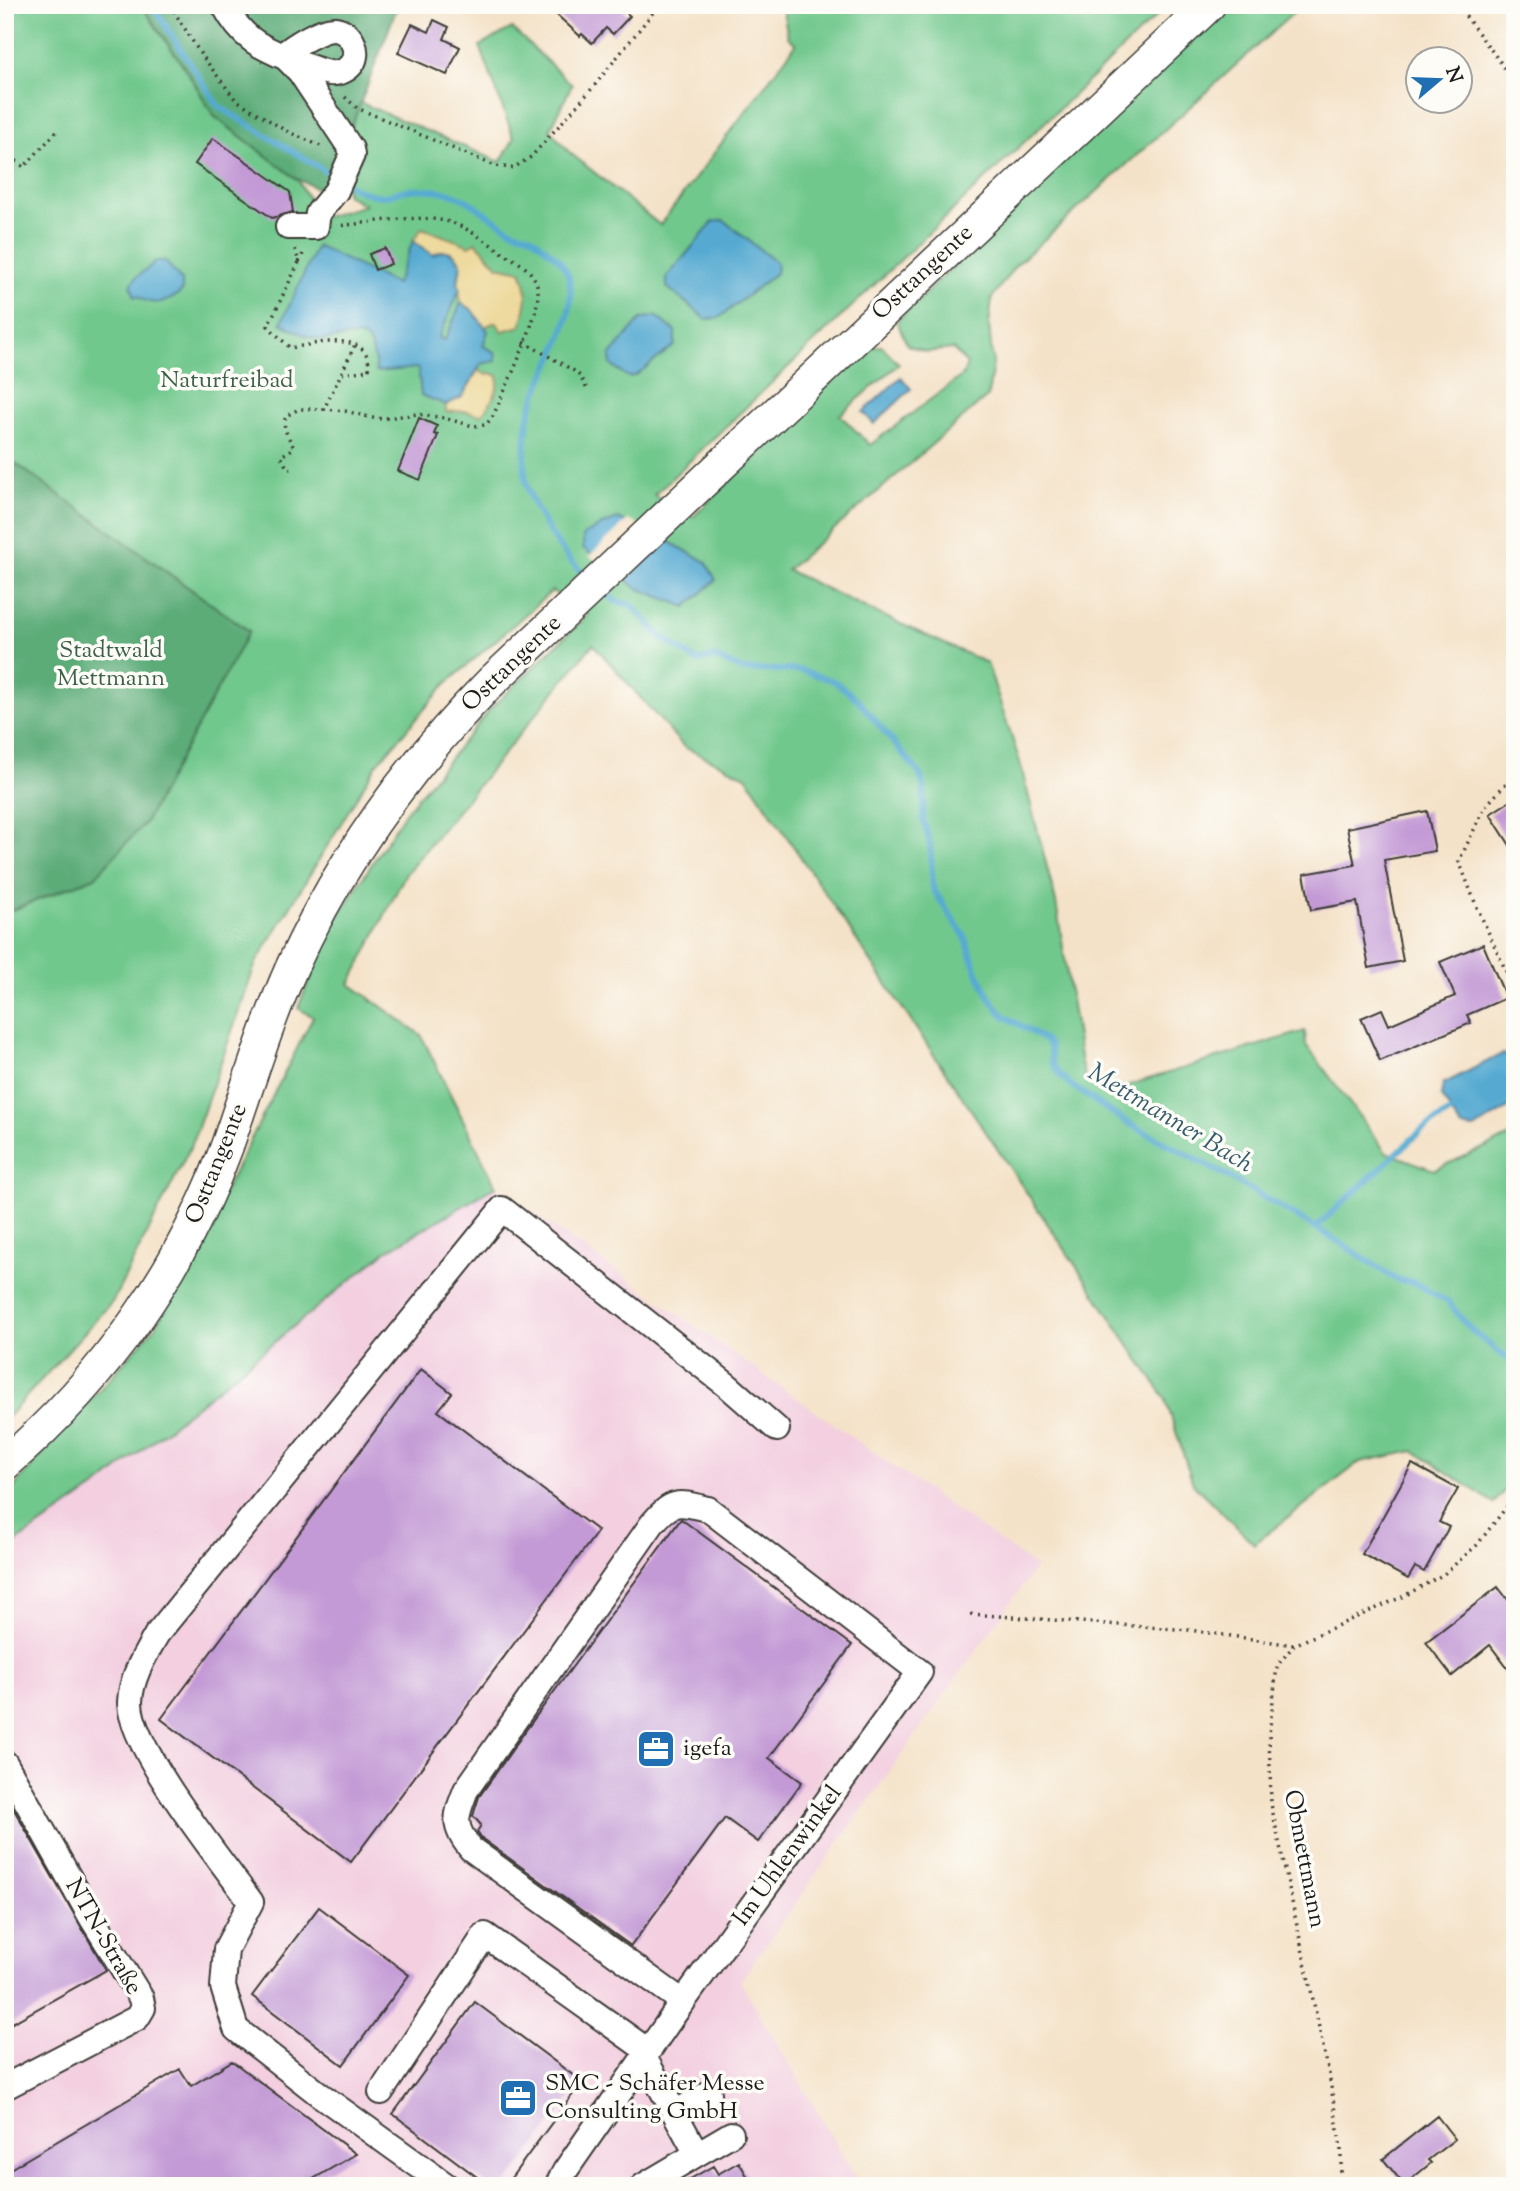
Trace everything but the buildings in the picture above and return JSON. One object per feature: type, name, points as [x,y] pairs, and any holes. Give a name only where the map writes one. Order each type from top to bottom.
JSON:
[{"type":"main road","name":"Osttangente","points":[[5,1464],[54,1419],[91,1379],[132,1326],[170,1268],[207,1196],[291,969],[321,908],[355,850],[436,741],[472,701],[530,645],[1209,5]]},
{"type":"street","points":[[224,5],[247,37],[257,44],[283,55],[328,72],[345,70],[354,61],[355,50],[345,32],[332,29],[301,42],[283,55]]},
{"type":"street","points":[[283,55],[300,72],[351,149],[344,173],[317,213],[316,227],[288,226]]},
{"type":"street","points":[[447,2186],[415,2177],[318,2094],[236,2029],[223,1987],[226,1949],[251,1902],[153,1764],[136,1730],[130,1704],[138,1668],[157,1634],[502,1209],[727,1386],[777,1429]]},
{"type":"street","name":"Im Uhlenwinkel","points":[[557,2186],[649,2049],[683,2002],[920,1672],[708,1508],[683,1503],[666,1507],[652,1524],[466,1790],[456,1817],[462,1838],[471,1849],[683,2002]]},
{"type":"street","name":"NTN-Straße","points":[[5,1763],[91,1917],[141,1998],[143,2008],[137,2018],[5,2087]]},
{"type":"street","points":[[381,2092],[485,1935],[649,2049],[675,2113],[697,2154]]},
{"type":"street","points":[[675,2113],[709,2093]]},
{"type":"street","points":[[643,2186],[732,2134]]},
{"type":"path","points":[[170,5],[200,53],[235,99],[286,131],[344,173]]},
{"type":"path","points":[[328,72],[337,90],[357,108],[495,166],[513,168],[531,157],[555,132],[659,5]]},
{"type":"path","points":[[1457,5],[1515,84]]},
{"type":"path","points":[[5,152],[24,167],[57,131]]},
{"type":"path","points":[[291,469],[287,468],[281,456],[294,448],[284,425],[286,416],[296,410],[345,411],[377,419],[418,414],[473,426],[486,425],[493,416],[524,342],[537,301],[538,290],[534,276],[459,225],[441,220],[416,219],[316,227],[268,326],[290,348],[342,341],[364,349],[368,356],[369,370],[341,373]]},
{"type":"path","points":[[288,226],[299,262]]},
{"type":"path","points":[[524,342],[580,376],[588,391]]},
{"type":"path","points":[[324,409],[355,345]]},
{"type":"path","points":[[1515,773],[1485,807],[1459,861],[1515,991]]},
{"type":"path","points":[[971,1614],[1189,1630],[1294,1645],[1404,1596],[1444,1574],[1477,1545],[1515,1496]]},
{"type":"path","name":"Obmettmann","points":[[1294,1645],[1277,1666],[1269,1735],[1271,1804],[1329,2074],[1341,2149],[1340,2186]]},
{"type":"shaded area","points":[[496,1186],[1036,1567],[740,1981],[861,2186],[5,2186],[5,1550],[99,1485],[385,1252]]},
{"type":"green space","name":"Naturfreibad","points":[[5,5],[141,5],[187,71],[214,116],[297,179],[317,213],[325,217],[365,205],[347,195],[338,160],[359,102],[500,162],[514,139],[480,46],[512,28],[572,85],[550,130],[569,152],[660,225],[796,44],[788,37],[782,5],[1168,5],[654,495],[693,517],[867,347],[882,346],[899,364],[840,415],[870,445],[963,375],[967,364],[953,349],[926,352],[907,345],[897,321],[1121,104],[1232,5],[1302,5],[1015,266],[992,298],[989,326],[993,363],[988,396],[787,570],[987,663],[1019,759],[1056,902],[1085,1077],[1116,1089],[1305,1031],[1306,1045],[1386,1152],[1434,1170],[1515,1134],[1515,1478],[1494,1503],[1414,1451],[1360,1462],[1254,1544],[1193,1484],[1165,1398],[746,776],[684,747],[593,644],[405,875],[350,984],[421,1035],[496,1186],[385,1252],[99,1485],[5,1550],[5,1497],[156,1326],[313,1017],[298,1008],[328,932],[404,814],[491,708],[588,615],[552,591],[446,684],[377,764],[256,963],[192,1144],[113,1301],[5,1420],[5,913],[95,877],[249,631],[5,456]]},
{"type":"green space","points":[[141,5],[398,5],[326,193],[297,179],[214,116],[187,71]]},
{"type":"green space","name":"Stadtwald Mettmann","points":[[5,456],[249,631],[145,823],[95,877],[5,913]]},
{"type":"sand","points":[[422,228],[470,246],[476,242],[498,266],[521,271],[527,298],[521,326],[502,331],[496,322],[484,327],[471,309],[461,303],[458,283],[461,263],[436,253],[433,255],[413,241]]},
{"type":"sand","points":[[478,370],[486,375],[491,373],[498,376],[496,392],[488,407],[481,415],[465,411],[446,412],[446,405],[462,397]]},
{"type":"water","points":[[723,220],[777,263],[776,273],[719,318],[706,319],[667,287],[667,277],[713,222]]},
{"type":"water","points":[[413,241],[433,255],[449,251],[461,263],[458,283],[460,289],[439,338],[445,340],[461,303],[471,309],[488,331],[483,346],[495,352],[496,361],[481,364],[462,397],[446,405],[421,395],[418,368],[376,372],[373,354],[364,338],[357,336],[317,339],[281,323],[317,246],[396,284]]},
{"type":"water","points":[[155,261],[165,261],[182,281],[182,291],[160,302],[149,302],[135,297],[131,286],[135,278]]},
{"type":"water","points":[[656,316],[675,331],[675,345],[635,376],[628,377],[611,365],[610,356],[641,319]]},
{"type":"water","points":[[901,377],[911,389],[874,424],[863,412]]},
{"type":"water","points":[[618,519],[668,541],[706,562],[716,580],[686,607],[637,588],[583,548],[583,535]]},
{"type":"water","points":[[1502,1054],[1515,1056],[1515,1104],[1474,1129],[1461,1127],[1441,1096],[1443,1084]]},
{"type":"pier","points":[[628,520],[670,538],[623,582],[589,556]]},
{"type":"waterway","name":"Mettmanner Bach","points":[[152,5],[218,106],[335,177]]},
{"type":"waterway","name":"Mettmanner Bach","points":[[347,184],[382,196],[418,189],[454,195],[516,232],[532,237],[554,255],[566,271],[571,290],[569,310],[563,332],[530,412],[525,470],[531,498],[544,523],[570,560],[588,578]]},
{"type":"waterway","name":"Mettmanner Bach","points":[[602,590],[615,601],[632,605],[660,636],[697,661],[714,657],[743,670],[800,670],[834,681],[856,698],[920,774],[924,788],[923,820],[930,843],[933,889],[965,937],[977,972],[990,998],[1003,1015],[1050,1046],[1052,1063],[1059,1074],[1072,1086],[1126,1122],[1231,1178],[1397,1280],[1413,1282],[1448,1302],[1472,1331],[1509,1360],[1515,1361]]},
{"type":"waterway","points":[[1315,1228],[1422,1130],[1457,1108]]},
{"type":"place","name":"igefa","points":[[656,1749]]},
{"type":"place","name":"SMC - Schäfer Messe Consulting GmbH","points":[[518,2098]]}]
